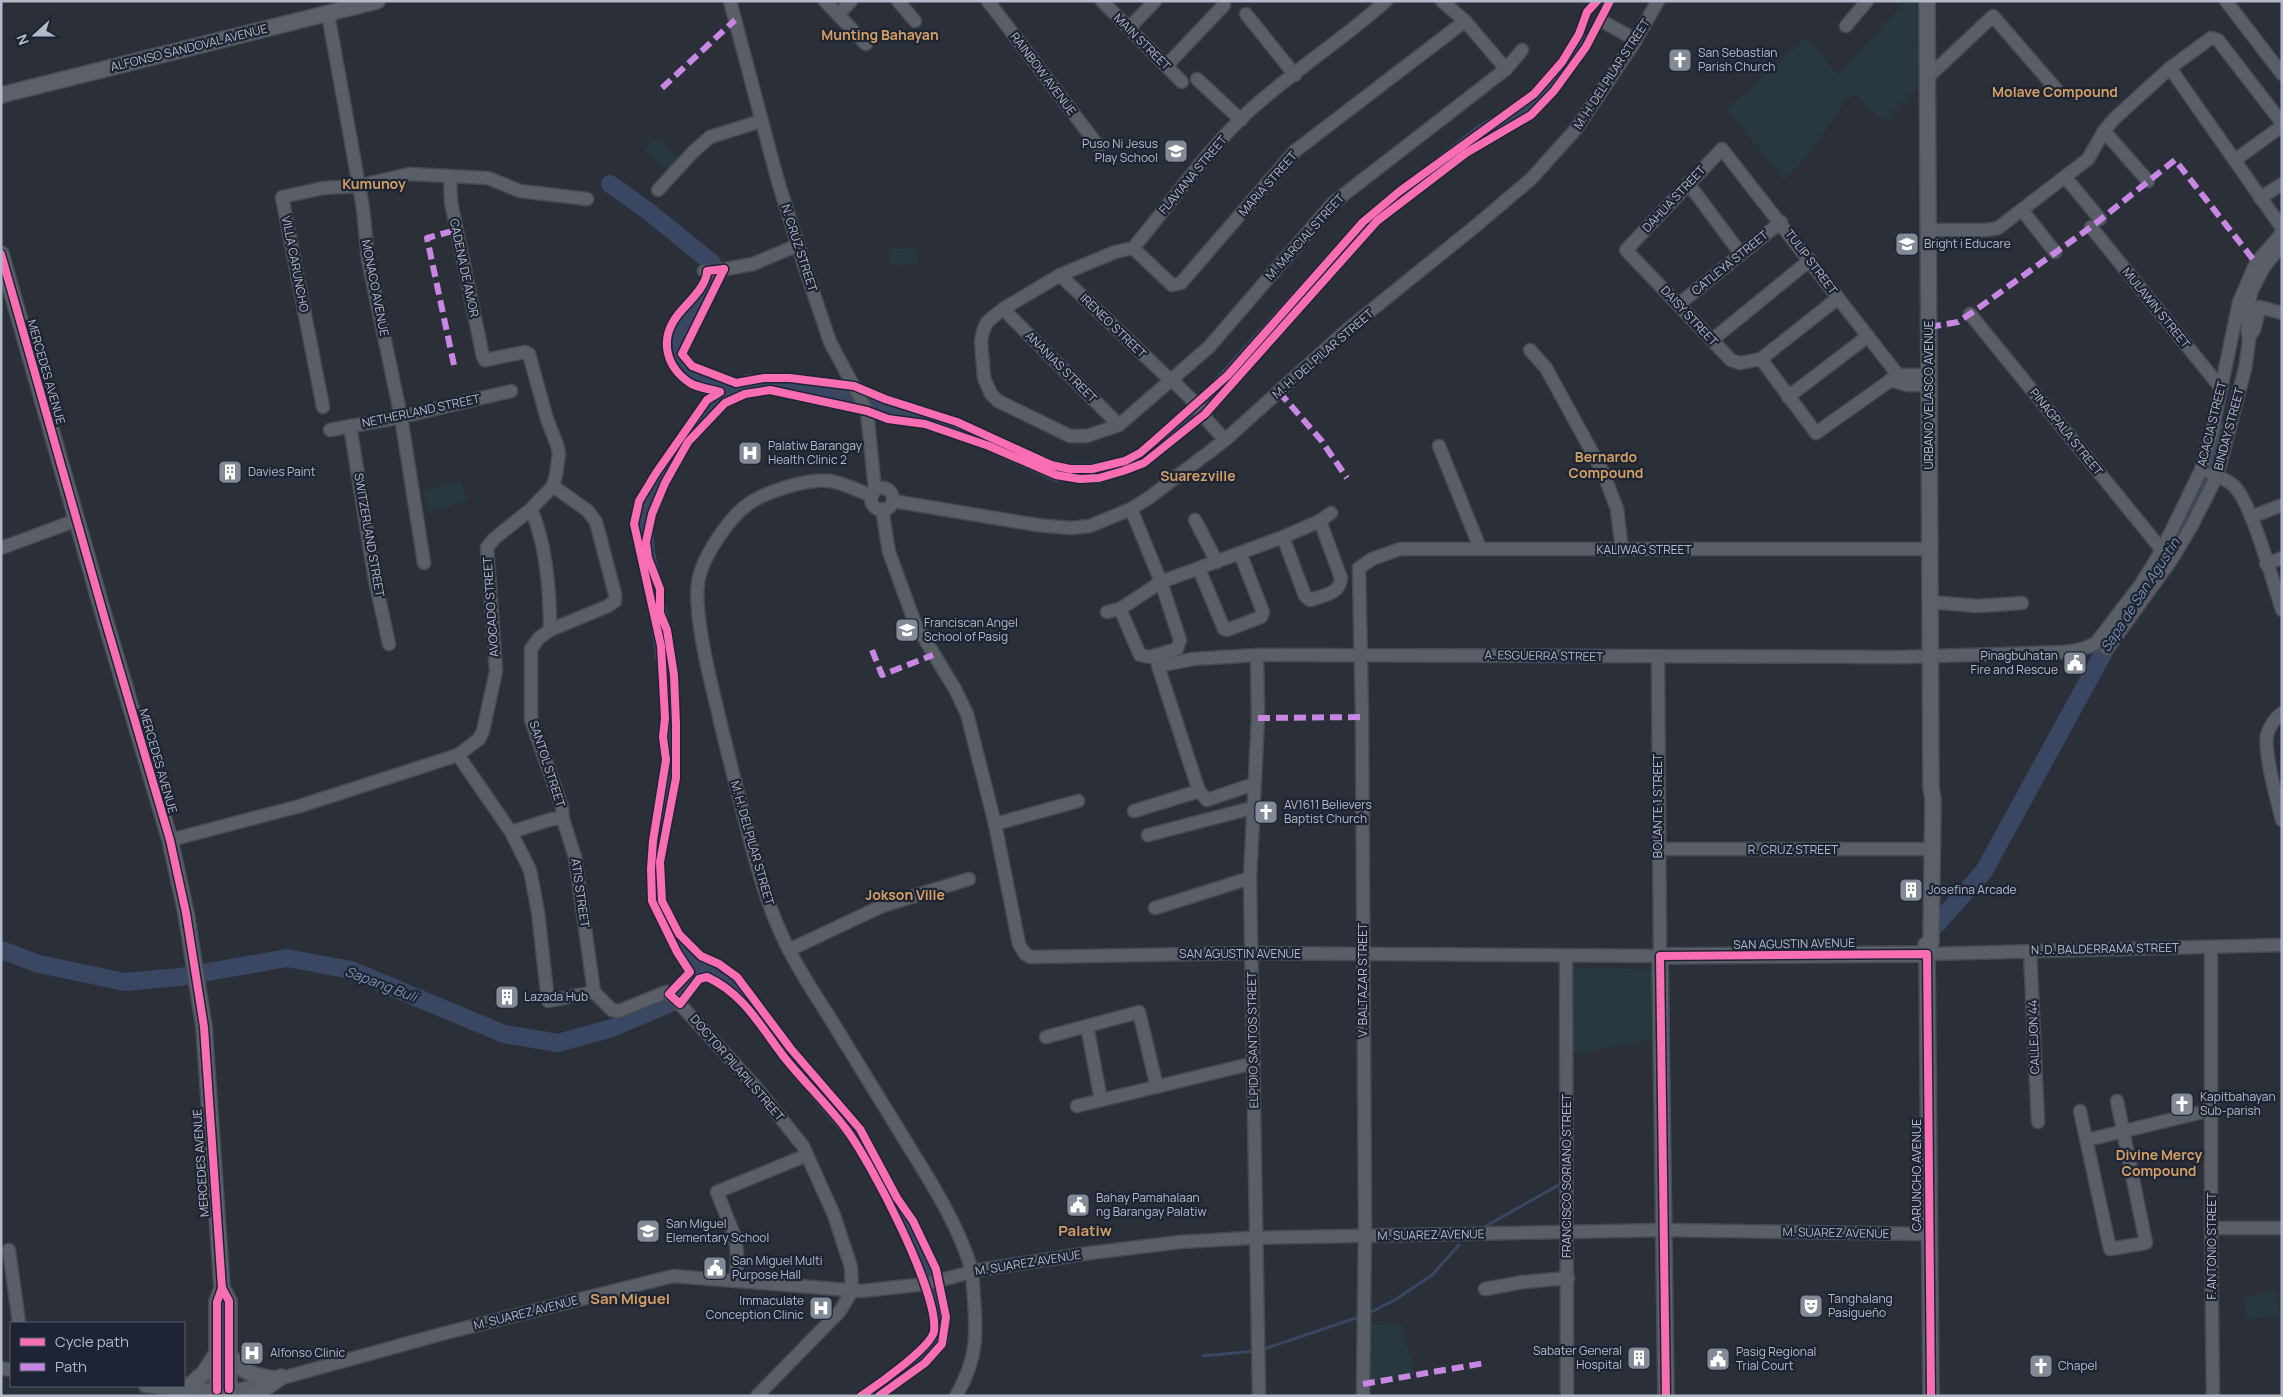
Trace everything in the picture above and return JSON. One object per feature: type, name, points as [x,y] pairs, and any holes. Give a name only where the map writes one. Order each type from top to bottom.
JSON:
[{"type":"main road","name":"ALFONSO SANDOVAL AVENUE","points":[[1,95],[377,1]]},
{"type":"main road","name":"URBANO VELASCO AVENUE","points":[[1926,1],[1931,788],[1933,799],[1931,942],[1927,954]]},
{"type":"main road","name":"MERCEDES AVENUE","points":[[1,254],[170,840],[196,966],[204,1028],[222,1288],[217,1302],[223,1352],[223,1393]]},
{"type":"main road","name":"URBANO VELASCO AVENUE","points":[[1927,954],[1925,941],[1928,800],[1931,788]]},
{"type":"main road","name":"SAN AGUSTIN AVENUE","points":[[1660,956],[1927,954]]},
{"type":"main road","name":"CARUNCHO AVENUE","points":[[1927,954],[1928,1234],[1931,1396]]},
{"type":"main road","points":[[1660,956],[1666,1396]]},
{"type":"main road","points":[[187,1392],[223,1352],[242,1370],[278,1378]]},
{"type":"main road","points":[[254,1396],[278,1378]]},
{"type":"street","name":"N. CRUZ STREET","points":[[730,1],[761,121],[798,246],[830,342],[865,407],[874,493]]},
{"type":"street","points":[[825,1],[866,44]]},
{"type":"street","points":[[838,15],[852,1]]},
{"type":"street","points":[[898,1],[915,21]]},
{"type":"street","name":"RAINBOW AVENUE","points":[[988,1],[1099,147]]},
{"type":"street","name":"MAIN STREET","points":[[1102,1],[1182,82]]},
{"type":"street","points":[[1129,28],[1155,1]]},
{"type":"street","name":"FLAVIANA STREET","points":[[1133,248],[1207,155],[1241,120],[1358,26],[1386,1]]},
{"type":"street","points":[[1442,1],[1464,21],[1506,69]]},
{"type":"street","name":"M. H. DEL PILAR STREET","points":[[892,501],[1037,525],[1070,528],[1090,526],[1131,509],[1150,497],[1225,440],[1348,329],[1478,224],[1531,178],[1576,129],[1636,40],[1658,1]]},
{"type":"street","points":[[1846,26],[1867,1]]},
{"type":"street","points":[[2226,1],[2282,74]]},
{"type":"street","points":[[1166,66],[1224,5]]},
{"type":"street","name":"MONACO AVENUE","points":[[328,14],[358,186],[368,260],[401,417],[424,562]]},
{"type":"street","points":[[1246,14],[1295,75]]},
{"type":"street","points":[[1927,78],[1993,16],[2056,89]]},
{"type":"street","name":"MARIA STREET","points":[[1133,248],[1172,285],[1181,283],[1295,151],[1464,21]]},
{"type":"street","points":[[1602,21],[1636,40]]},
{"type":"street","points":[[1928,230],[1986,230],[1998,228],[2088,159],[2104,131],[2126,107],[2170,68],[2211,38],[2218,40],[2282,125],[2235,160]]},
{"type":"street","name":"M. MARCIAL STREET","points":[[1119,425],[1209,346],[1333,203],[1506,69],[1522,50]]},
{"type":"street","points":[[2170,68],[2282,228]]},
{"type":"street","points":[[1197,79],[1241,120]]},
{"type":"street","points":[[658,190],[710,137],[761,121]]},
{"type":"street","points":[[2104,131],[2148,181]]},
{"type":"street","name":"DAHLIA STREET","points":[[1626,250],[1722,149]]},
{"type":"street","name":"TULIP STREET","points":[[1722,149],[1781,222],[1868,336],[1894,378]]},
{"type":"street","points":[[358,186],[409,174],[488,178],[520,191],[587,199]]},
{"type":"street","name":"CADENA DE AMOR","points":[[450,176],[450,202],[484,360],[522,352],[527,353],[548,425],[557,445],[558,463],[553,486]]},
{"type":"street","name":"MULAWIN STREET","points":[[2065,177],[2095,223],[2221,388]]},
{"type":"street","points":[[1688,183],[1742,254]]},
{"type":"street","points":[[2260,198],[2282,184]]},
{"type":"street","name":"VILLA CARUNCHO","points":[[323,407],[282,196],[322,188],[358,186]]},
{"type":"street","points":[[2022,210],[2055,252]]},
{"type":"street","name":"CATLEYA STREET","points":[[1679,304],[1781,222]]},
{"type":"street","name":"ACACIA STREET","points":[[1931,656],[2077,651],[2096,643],[2141,584],[2209,473],[2212,432],[2239,302],[2256,263],[2282,233]]},
{"type":"street","points":[[709,271],[753,264],[798,246]]},
{"type":"street","points":[[1119,425],[1087,436],[1070,436],[1006,406],[991,394],[984,378],[981,341],[984,326],[1003,309],[1060,275],[1115,252],[1133,248]]},
{"type":"street","name":"BINDAY STREET","points":[[2107,649],[2172,558],[2191,527],[2245,369],[2249,337],[2246,325],[2252,292],[2264,267],[2275,253],[2282,248]]},
{"type":"street","name":"DAISY STREET","points":[[1626,250],[1731,360],[1740,363],[1761,359]]},
{"type":"street","points":[[1712,340],[1810,260]]},
{"type":"street","name":"IRENEO STREET","points":[[1060,275],[1169,380],[1225,440]]},
{"type":"street","points":[[1838,298],[1761,359],[1816,433],[1894,378],[1907,385],[1929,380]]},
{"type":"street","points":[[2249,337],[2254,330],[2260,307],[2282,313]]},
{"type":"street","name":"ANANIAS STREET","points":[[1003,309],[1119,425]]},
{"type":"street","name":"PINAGPALA STREET","points":[[1970,314],[2162,550]]},
{"type":"street","points":[[1788,397],[1868,336]]},
{"type":"street","points":[[1530,350],[1546,368],[1607,479],[1617,510],[1622,550]]},
{"type":"street","name":"NETHERLAND STREET","points":[[330,430],[401,417],[512,391]]},
{"type":"street","name":"SWITZERLAND STREET","points":[[350,426],[376,580],[389,644]]},
{"type":"street","points":[[1439,446],[1480,548]]},
{"type":"street","points":[[2209,473],[2236,487],[2251,517],[2282,610]]},
{"type":"street","name":"M. H. DEL PILAR STREET","points":[[874,493],[831,481],[809,482],[768,494],[751,502],[737,512],[710,552],[700,574],[697,597],[706,655],[722,732],[761,880],[774,918],[789,950],[928,1177],[947,1212],[972,1271],[977,1340],[972,1364],[956,1396]]},
{"type":"street","points":[[531,509],[541,532],[550,605],[550,630],[606,607],[614,601],[615,594],[596,522],[588,511],[553,486]]},
{"type":"street","name":"AVOCADO STREET","points":[[170,840],[300,806],[458,755],[479,739],[488,713],[494,685],[495,659],[487,547],[495,538],[531,509],[553,486]]},
{"type":"street","points":[[886,489],[891,494],[892,501],[888,507],[882,509],[875,506],[874,493],[886,489]]},
{"type":"street","points":[[2251,517],[2282,505]]},
{"type":"street","name":"SAN AGUSTIN AVENUE","points":[[882,509],[889,552],[915,623],[955,689],[967,714],[995,824],[1019,944],[1026,954],[1038,958],[1253,953],[1660,956]]},
{"type":"street","points":[[1120,609],[1140,655],[1150,658],[1177,648],[1180,640],[1161,582],[1131,509]]},
{"type":"street","points":[[1107,612],[1120,609],[1161,582],[1283,537],[1326,517],[1342,578],[1341,585],[1336,591],[1310,600],[1305,596],[1283,537]]},
{"type":"street","points":[[1,548],[77,520]]},
{"type":"street","points":[[1195,520],[1217,562]]},
{"type":"street","name":"KALIWAG STREET","points":[[1361,565],[1400,549],[1930,548]]},
{"type":"street","points":[[1199,569],[1224,629],[1227,630],[1261,617],[1263,612],[1240,553]]},
{"type":"street","points":[[2266,564],[2282,558]]},
{"type":"street","name":"V. BALTAZAR STREET","points":[[1361,565],[1359,572],[1362,655],[1363,1396]]},
{"type":"street","points":[[1930,602],[1978,606],[2022,603]]},
{"type":"street","name":"SANTOL STREET","points":[[550,630],[538,638],[531,649],[531,720],[562,807],[563,820]]},
{"type":"street","name":"A. ESGUERRA STREET","points":[[1199,791],[1158,666],[1193,659],[1256,655],[1931,656]]},
{"type":"street","name":"ELPIDIO SANTOS STREET","points":[[1256,655],[1258,718],[1250,878],[1253,953],[1255,1238],[1259,1396]]},
{"type":"street","name":"BOLANTE 1 STREET","points":[[1658,656],[1660,956]]},
{"type":"street","points":[[2282,713],[2273,722],[2267,736],[2272,777],[2282,820]]},
{"type":"street","points":[[458,755],[511,832],[530,870],[538,912],[548,1001],[594,992]]},
{"type":"street","points":[[1134,811],[1199,791],[1207,800],[1254,784]]},
{"type":"street","points":[[995,824],[1078,801]]},
{"type":"street","points":[[1148,835],[1252,808]]},
{"type":"street","points":[[511,832],[552,819],[563,820]]},
{"type":"street","name":"ATIS STREET","points":[[563,820],[576,857],[594,992]]},
{"type":"street","name":"R. CRUZ STREET","points":[[1658,849],[1927,849]]},
{"type":"street","points":[[1155,908],[1250,878]]},
{"type":"street","points":[[789,950],[882,906],[969,879]]},
{"type":"street","name":"N. D. BALDERRAMA STREET","points":[[1927,954],[2282,945]]},
{"type":"street","name":"F. ANTONIO STREET","points":[[2211,947],[2213,1396]]},
{"type":"street","name":"CALLEJON 44","points":[[2030,951],[2038,1122]]},
{"type":"street","name":"FRANCISCO SORIANO STREET","points":[[1566,956],[1567,1396]]},
{"type":"street","name":"DOCTOR PILAPIL STREET","points":[[594,992],[612,1010],[619,1011],[666,992],[674,998],[755,1086],[803,1146],[823,1187],[841,1233],[851,1268],[852,1291]]},
{"type":"street","points":[[1046,1037],[1139,1012],[1157,1087]]},
{"type":"street","points":[[1088,1026],[1101,1100]]},
{"type":"street","points":[[1078,1106],[1254,1063]]},
{"type":"street","points":[[2080,1110],[2110,1249],[2146,1243],[2117,1100]]},
{"type":"street","points":[[2087,1140],[2211,1110]]},
{"type":"street","points":[[736,1280],[737,1253],[735,1237],[717,1192],[807,1155]]},
{"type":"street","points":[[2211,1228],[2282,1228]]},
{"type":"street","name":"M. SUAREZ AVENUE","points":[[152,1387],[187,1392],[223,1393],[242,1389],[278,1378],[674,1276],[852,1291],[932,1282],[972,1271],[1090,1253],[1180,1242],[1255,1238],[1568,1230],[1928,1234]]},
{"type":"street","points":[[9,1250],[19,1322]]},
{"type":"street","points":[[1485,1289],[1522,1282],[1568,1278]]},
{"type":"street","points":[[758,1396],[834,1318],[852,1291]]},
{"type":"shaded area","points":[[1906,1],[1917,1],[1918,87],[1884,121],[1856,95],[1847,98],[1803,162],[1784,179],[1727,109],[1805,39],[1839,74]]},
{"type":"shaded area","points":[[659,140],[682,161],[670,173],[645,150],[650,141]]},
{"type":"shaded area","points":[[917,248],[918,264],[890,265],[889,249]]},
{"type":"shaded area","points":[[767,386],[854,403],[857,410],[763,394],[733,401],[731,397],[742,391]]},
{"type":"shaded area","points":[[461,481],[467,501],[428,511],[423,491]]},
{"type":"shaded area","points":[[1573,968],[1656,969],[1656,1038],[1572,1055]]},
{"type":"shaded area","points":[[2275,1291],[2280,1314],[2248,1320],[2244,1297]]},
{"type":"shaded area","points":[[1401,1324],[1415,1375],[1370,1382],[1369,1325]]},
{"type":"waterway","points":[[869,1396],[919,1360],[940,1340],[939,1305],[928,1268],[859,1140],[792,1060],[746,997],[727,978],[704,964],[679,942],[657,901],[655,855],[672,762],[667,677],[659,618],[646,552],[643,516],[670,462],[707,408],[749,383],[862,398],[964,430],[1057,473],[1106,471],[1124,467],[1142,458],[1193,416],[1367,224],[1482,133],[1534,104],[1569,61],[1580,42]]},
{"type":"waterway","points":[[610,184],[648,211],[712,263],[715,275],[685,322],[675,354],[691,371],[740,388]]},
{"type":"waterway","name":"Sapa de San Agustin","points":[[2150,579],[2173,544],[2192,508],[2217,451],[2223,431]]},
{"type":"waterway","name":"Sapa de San Agustin","points":[[1936,925],[1984,871],[2115,632]]},
{"type":"waterway","name":"Sapang Buli","points":[[1,950],[39,964],[125,982],[180,977],[287,958],[351,970],[504,1034],[558,1043],[612,1028],[671,1003],[704,964]]},
{"type":"waterway","name":"Sapa de San Agustin","points":[[1486,1226],[1564,1182]]},
{"type":"waterway","name":"Sapa de San Agustin","points":[[1367,1314],[1395,1300],[1432,1275],[1459,1245]]},
{"type":"waterway","name":"Sapa de San Agustin","points":[[1261,1350],[1359,1317]]},
{"type":"waterway","name":"Sapa de San Agustin","points":[[1203,1356],[1255,1351]]},
{"type":"marked path","points":[[662,88],[735,20]]},
{"type":"marked path","points":[[1929,327],[1958,322],[1970,314],[2091,227],[2175,160],[2256,263]]},
{"type":"marked path","points":[[454,365],[427,238],[456,230]]},
{"type":"marked path","points":[[1279,392],[1321,440],[1347,478]]},
{"type":"marked path","points":[[872,650],[882,675],[933,655]]},
{"type":"marked path","points":[[1258,718],[1362,717]]},
{"type":"marked path","points":[[1363,1384],[1485,1363]]},
{"type":"cycle path","points":[[724,269],[682,354],[692,366],[736,383],[764,378],[790,378],[854,386],[885,399],[957,422],[1051,465],[1070,469],[1092,469],[1125,461],[1140,453],[1228,375],[1363,222],[1400,191],[1534,94],[1562,62],[1579,34],[1587,12],[1597,1]]},
{"type":"cycle path","points":[[879,1396],[925,1363],[942,1344],[946,1317],[936,1269],[913,1221],[897,1198],[860,1129],[791,1049],[737,977],[719,964],[701,956],[679,934],[662,901],[660,862],[676,778],[674,675],[667,630],[660,613],[660,589],[648,558],[646,542],[652,514],[665,483],[688,442],[725,403],[745,394],[770,390],[867,411],[888,419],[925,424],[989,446],[1056,475],[1080,479],[1099,478],[1144,463],[1205,414],[1377,221],[1466,153],[1531,115],[1554,91],[1586,47],[1610,1]]},
{"type":"cycle path","points":[[1,254],[170,840],[186,913],[204,1027],[222,1288],[229,1301],[229,1389]]},
{"type":"cycle path","points":[[720,392],[693,385],[682,377],[671,361],[667,344],[671,325],[700,289],[704,283],[707,271],[724,269]]},
{"type":"cycle path","points":[[720,392],[707,400],[656,473],[639,501],[634,524],[661,646],[665,718],[663,737],[666,760],[653,841],[651,869],[652,901],[677,952],[690,972],[669,994],[680,1004],[699,979],[707,977],[720,984],[741,1001],[784,1057],[846,1129],[886,1197],[915,1259],[933,1313],[934,1331],[931,1338],[914,1356],[861,1396]]},
{"type":"cycle path","points":[[1666,1396],[1660,956],[1927,954],[1931,1396]]},
{"type":"cycle path","points":[[217,1390],[217,1302],[222,1288]]},
{"type":"place","name":"San Sebastian Parish Church","points":[[1680,60]]},
{"type":"place","name":"Puso Ni Jesus Play School","points":[[1176,151]]},
{"type":"place","name":"Bright i Educare","points":[[1907,244]]},
{"type":"place","name":"Palatiw Barangay Health Clinic 2","points":[[750,453]]},
{"type":"place","name":"Davies Paint","points":[[230,472]]},
{"type":"place","name":"Franciscan Angel School of Pasig","points":[[907,630]]},
{"type":"place","name":"Pinagbuhatan Fire and Rescue","points":[[2075,663]]},
{"type":"place","name":"AV1611 Believers Baptist Church","points":[[1266,812]]},
{"type":"place","name":"Josefina Arcade","points":[[1911,890]]},
{"type":"place","name":"Lazada Hub","points":[[507,997]]},
{"type":"place","name":"Kapitbahayan Sub-parish","points":[[2182,1104]]},
{"type":"place","name":"Bahay Pamahalaan ng Barangay Palatiw","points":[[1078,1205]]},
{"type":"place","name":"San Miguel Elementary School","points":[[648,1231]]},
{"type":"place","name":"San Miguel Multi Purpose Hall","points":[[715,1268]]},
{"type":"place","name":"Tanghalang Pasigueño","points":[[1811,1306]]},
{"type":"place","name":"Immaculate Conception Clinic","points":[[821,1308]]},
{"type":"place","name":"Alfonso Clinic","points":[[252,1353]]},
{"type":"place","name":"Sabater General Hospital","points":[[1639,1358]]},
{"type":"place","name":"Pasig Regional Trial Court","points":[[1718,1359]]},
{"type":"place","name":"Chapel","points":[[2041,1366]]},
{"type":"district","name":"Munting Bahayan","points":[[880,35]]},
{"type":"district","name":"Molave Compound","points":[[2055,92]]},
{"type":"district","name":"Kumunoy","points":[[374,184]]},
{"type":"district","name":"Bernardo Compound","points":[[1606,466]]},
{"type":"district","name":"Suarezville","points":[[1198,476]]},
{"type":"district","name":"Jokson Ville","points":[[905,895]]},
{"type":"district","name":"Divine Mercy Compound","points":[[2159,1164]]},
{"type":"district","name":"Palatiw","points":[[1085,1231]]},
{"type":"district","name":"San Miguel","points":[[630,1299]]}]
